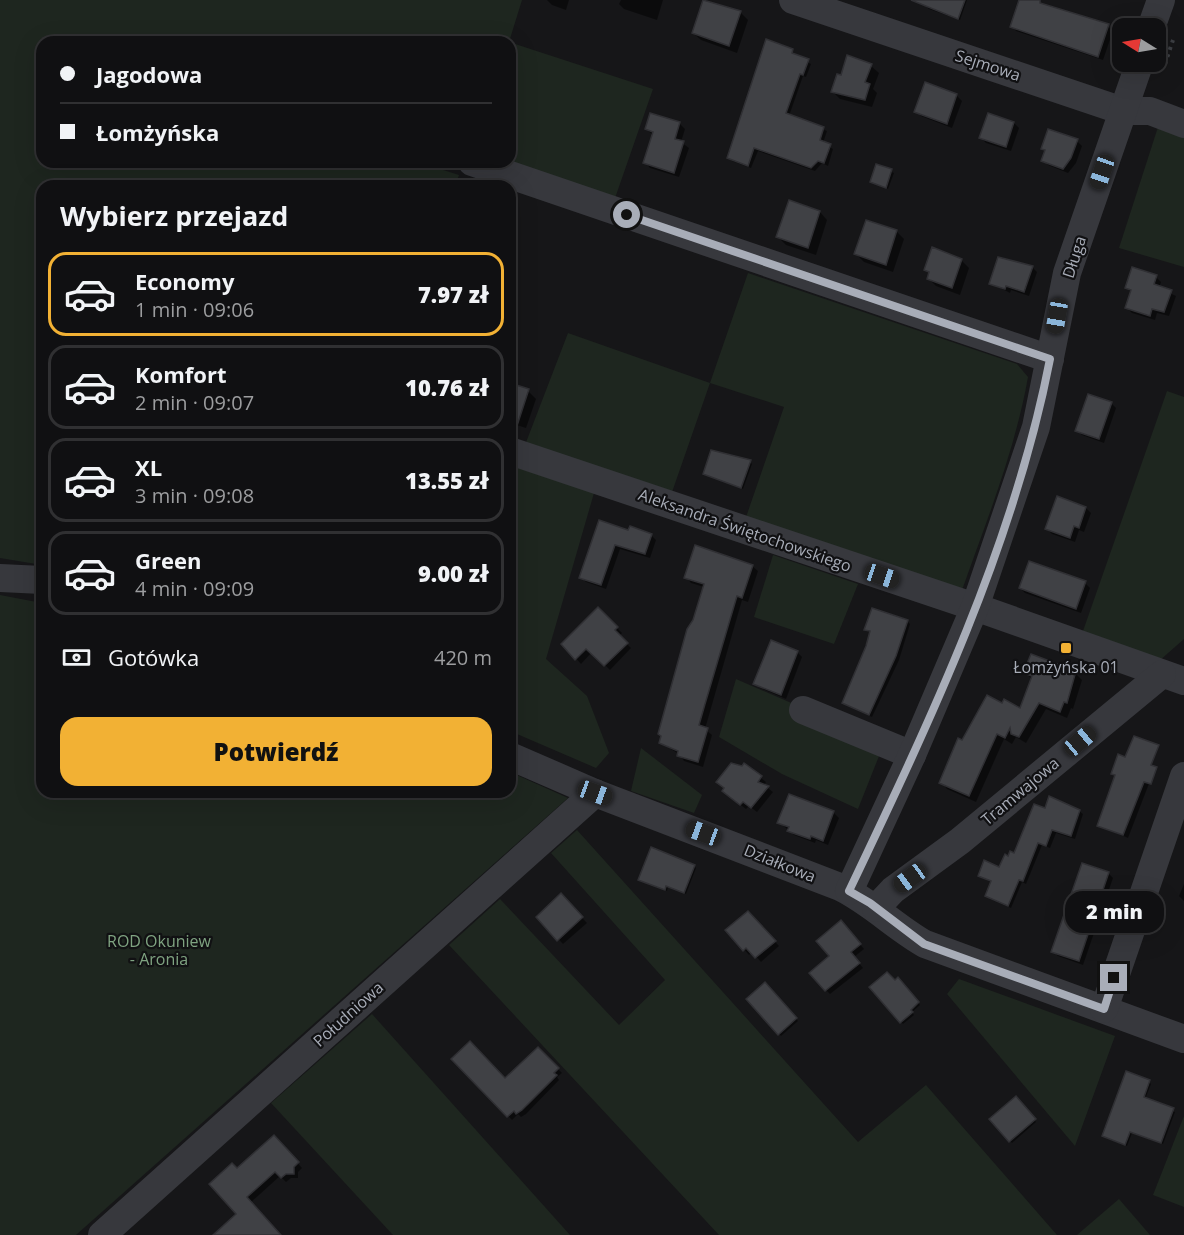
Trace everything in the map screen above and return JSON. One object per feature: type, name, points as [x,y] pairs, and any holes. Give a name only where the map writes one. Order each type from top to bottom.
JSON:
[{"type":"street","name":"Sejmowa","points":[[793,0],[1123,111],[1150,111],[1184,124]]},
{"type":"street","points":[[1155,18],[1161,0]]},
{"type":"street","name":"Długa","points":[[849,891],[912,755],[975,607],[1036,427],[1067,273],[1137,72]]},
{"type":"street","points":[[490,168],[1050,359]]},
{"type":"street","name":"Aleksandra Świętochowskiego","points":[[516,454],[975,607],[1173,677]]},
{"type":"street","points":[[0,578],[36,580]]},
{"type":"street","name":"Tramwajowa","points":[[876,908],[893,890],[1173,677]]},
{"type":"street","points":[[803,710],[912,755]]},
{"type":"street","name":"Działkowa","points":[[516,759],[595,793],[849,891],[924,944],[1184,1040]]},
{"type":"street","points":[[1104,1009],[1184,776]]},
{"type":"street","name":"Południowa","points":[[102,1235],[595,793]]},
{"type":"green space","points":[[0,0],[522,0],[511,36],[36,36],[36,168],[440,168],[459,175],[457,180],[36,180],[36,564],[0,558]]},
{"type":"green space","points":[[516,44],[653,89],[614,201],[516,164]]},
{"type":"green space","points":[[1158,127],[1184,136],[1184,267],[1119,248]]},
{"type":"green space","points":[[748,273],[1017,364],[1028,377],[1016,432],[961,593],[745,520],[784,407],[710,383]]},
{"type":"green space","points":[[568,333],[710,383],[671,495],[525,445]]},
{"type":"green space","points":[[1167,391],[1184,397],[1184,639],[1159,661],[1083,631]]},
{"type":"green space","points":[[516,467],[594,493],[546,659],[587,696],[609,753],[596,768],[516,734]]},
{"type":"green space","points":[[773,555],[858,584],[834,644],[754,617]]},
{"type":"green space","name":"ROD Okuniew - Aronia","points":[[0,595],[36,602],[36,798],[516,798],[516,775],[568,798],[76,1235],[0,1235]]},
{"type":"green space","points":[[736,679],[796,705],[881,751],[858,809],[782,774],[719,737]]},
{"type":"green space","points":[[641,748],[702,795],[694,813],[631,791]]},
{"type":"green space","points":[[577,830],[858,1142],[926,1085],[1057,1235],[719,1235],[449,945],[500,899],[619,1025],[665,980],[551,853]]},
{"type":"green space","points":[[959,979],[1115,1036],[1075,1146],[947,994]]},
{"type":"green space","points":[[372,1014],[570,1235],[393,1235],[271,1103]]},
{"type":"green space","points":[[1184,1116],[1184,1207],[1153,1195]]},
{"type":"green space","points":[[1119,1199],[1150,1235],[1077,1235]]},
{"type":"building","points":[[703,0],[741,11],[729,46],[692,33]]},
{"type":"building","points":[[911,0],[965,0],[958,19]]},
{"type":"building","points":[[1019,0],[1040,0],[1040,3],[1109,24],[1098,57],[1010,27]]},
{"type":"building","points":[[766,39],[793,49],[792,53],[809,59],[803,75],[800,74],[786,113],[824,127],[820,140],[831,144],[824,163],[818,161],[811,168],[754,148],[748,166],[727,158]]},
{"type":"building","points":[[847,55],[872,64],[865,82],[870,84],[865,100],[831,92],[837,74],[841,75]]},
{"type":"building","points":[[925,82],[957,94],[947,124],[914,112]]},
{"type":"building","points":[[650,113],[680,122],[675,139],[684,141],[674,173],[643,163],[653,132],[645,129]]},
{"type":"building","points":[[988,113],[1014,122],[1006,147],[979,138]]},
{"type":"building","points":[[1048,129],[1078,139],[1071,158],[1063,169],[1041,161],[1045,150],[1041,149]]},
{"type":"building","points":[[876,164],[892,169],[886,188],[870,182]]},
{"type":"building","points":[[789,200],[820,211],[808,248],[776,237]]},
{"type":"building","points":[[866,220],[897,230],[886,265],[854,254]]},
{"type":"building","points":[[932,247],[962,259],[952,288],[927,279],[929,272],[924,270]]},
{"type":"building","points":[[998,257],[1033,266],[1024,292],[1006,286],[1005,289],[989,284]]},
{"type":"building","points":[[1132,267],[1157,275],[1154,284],[1172,290],[1164,312],[1152,309],[1150,316],[1125,308],[1131,290],[1125,288]]},
{"type":"building","points":[[516,385],[529,389],[516,429]]},
{"type":"building","points":[[1088,394],[1112,402],[1099,439],[1075,431]]},
{"type":"building","points":[[711,450],[751,460],[741,488],[703,474]]},
{"type":"building","points":[[1057,496],[1086,507],[1079,528],[1074,526],[1070,538],[1045,529]]},
{"type":"building","points":[[599,520],[628,530],[630,526],[652,534],[645,554],[615,545],[601,585],[579,578]]},
{"type":"building","points":[[695,545],[753,565],[742,598],[737,596],[699,725],[708,728],[698,762],[677,756],[678,751],[659,743],[661,736],[658,734],[687,629],[693,620],[704,584],[684,578]]},
{"type":"building","points":[[1029,561],[1086,581],[1076,609],[1019,588]]},
{"type":"building","points":[[598,607],[618,627],[615,630],[628,643],[604,666],[586,649],[575,660],[561,644]]},
{"type":"building","points":[[872,608],[908,620],[896,656],[869,715],[842,703],[866,646],[870,631],[864,630]]},
{"type":"building","points":[[771,640],[798,651],[781,695],[753,684]]},
{"type":"building","points":[[1031,654],[1076,671],[1067,703],[1064,702],[1060,712],[1039,703],[1019,737],[1011,734],[1010,728],[1005,738],[997,734],[969,796],[939,783],[958,738],[962,740],[987,695],[1002,703],[1004,699],[1020,708],[1032,676],[1023,673]]},
{"type":"building","points":[[1134,736],[1159,745],[1151,765],[1157,767],[1151,784],[1144,782],[1123,835],[1097,826],[1115,775],[1111,774],[1118,754],[1125,757]]},
{"type":"building","points":[[731,763],[742,766],[744,763],[762,776],[758,782],[769,786],[751,808],[743,802],[740,805],[722,791],[724,788],[716,782]]},
{"type":"building","points":[[789,794],[834,811],[823,841],[787,831],[789,827],[777,823]]},
{"type":"building","points":[[1049,796],[1080,810],[1071,836],[1052,830],[1046,846],[1038,843],[1023,881],[1019,880],[1008,906],[985,896],[991,881],[978,876],[984,860],[999,867],[1005,854],[1008,856],[1010,851],[1014,853],[1034,804],[1045,808]]},
{"type":"building","points":[[651,847],[695,865],[684,893],[666,886],[665,890],[638,880]]},
{"type":"building","points":[[1082,863],[1109,872],[1079,961],[1051,952]]},
{"type":"building","points":[[561,893],[583,917],[557,941],[536,917]]},
{"type":"building","points":[[748,911],[776,941],[755,958],[746,948],[743,951],[725,930]]},
{"type":"building","points":[[841,920],[861,944],[851,952],[860,963],[825,991],[809,973],[829,956],[816,941]]},
{"type":"building","points":[[887,972],[895,980],[898,977],[919,1002],[911,1010],[913,1012],[900,1023],[869,987]]},
{"type":"building","points":[[765,982],[797,1018],[778,1035],[746,999]]},
{"type":"building","points":[[470,1041],[505,1078],[538,1047],[559,1068],[554,1073],[557,1075],[522,1110],[516,1114],[514,1111],[507,1117],[451,1059]]},
{"type":"building","points":[[1126,1071],[1150,1080],[1144,1097],[1174,1108],[1161,1143],[1130,1132],[1125,1145],[1102,1136]]},
{"type":"building","points":[[1016,1096],[1036,1119],[1009,1142],[989,1119]]},
{"type":"building","points":[[274,1135],[299,1162],[294,1167],[294,1174],[286,1174],[281,1178],[275,1172],[247,1197],[281,1235],[213,1235],[236,1214],[209,1184],[232,1163],[237,1168]]},
{"type":"place","name":"Łomżyńska 01","points":[[1066,648]]},
{"type":"route","points":[[627,215],[1050,359],[1036,427],[975,607],[912,755],[849,891],[870,903],[924,944],[1104,1009],[1114,978]]}]
